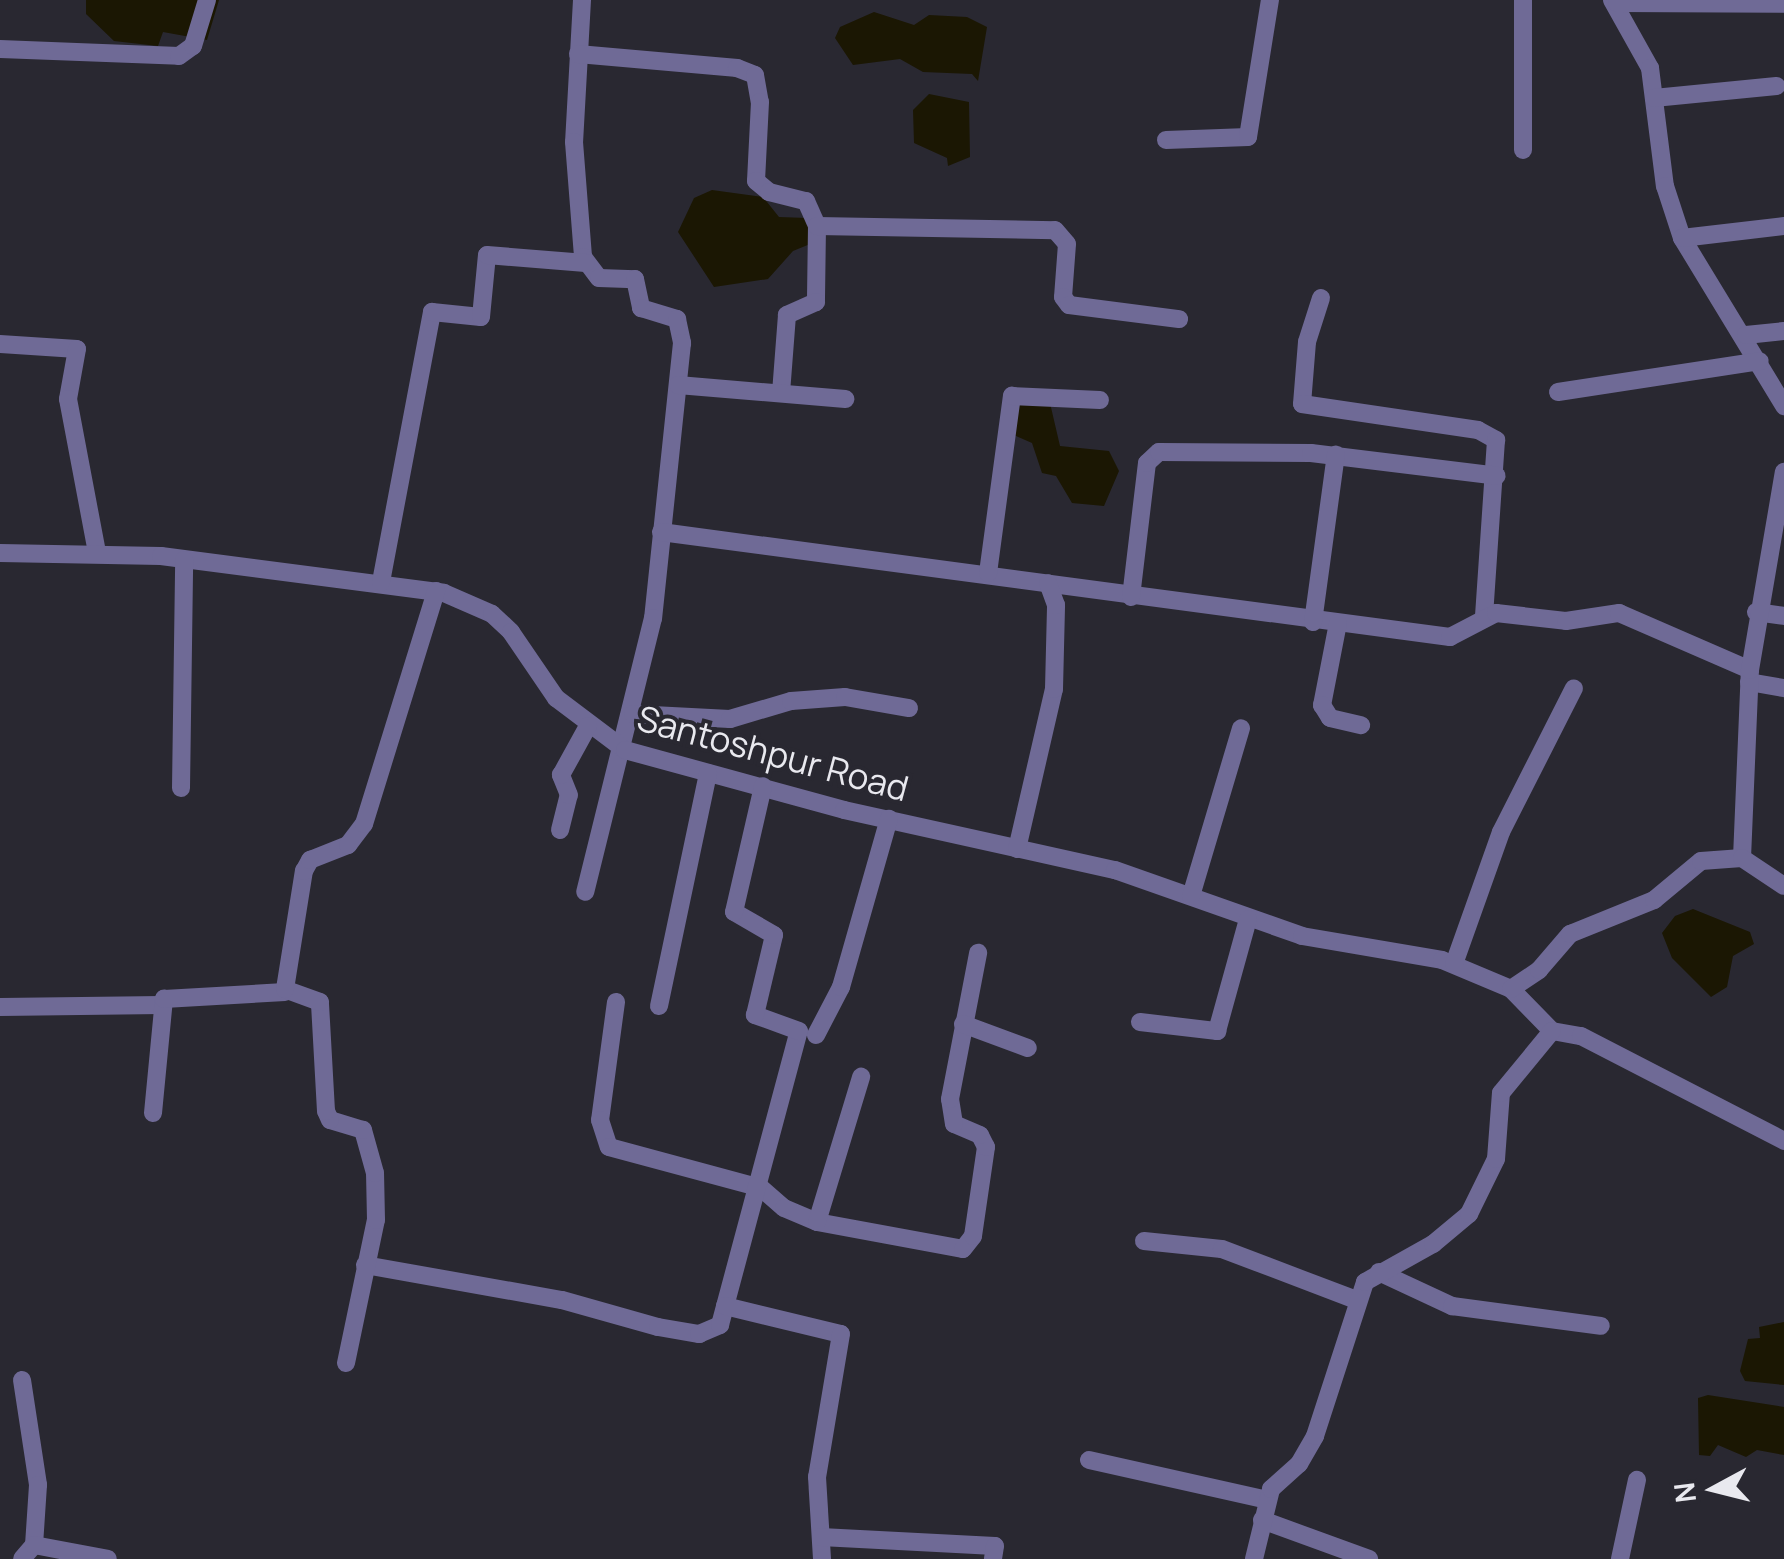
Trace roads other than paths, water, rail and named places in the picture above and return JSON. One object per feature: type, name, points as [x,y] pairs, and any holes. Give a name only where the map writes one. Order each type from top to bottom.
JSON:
[{"type":"street","points":[[0,50],[180,56],[193,46],[207,0]]},
{"type":"street","points":[[582,0],[574,142],[578,232],[586,263],[599,278],[635,278],[644,313],[677,319],[678,385],[661,532],[633,714],[585,892]]},
{"type":"street","points":[[1166,140],[1248,137],[1270,0]]},
{"type":"street","points":[[1522,0],[1523,150]]},
{"type":"street","points":[[1784,4],[1621,1],[1644,49],[1665,186],[1682,238],[1746,335],[1784,406]]},
{"type":"street","points":[[578,54],[738,68],[755,75],[760,102],[756,181],[769,192],[806,200],[817,226],[816,302],[786,314],[782,393]]},
{"type":"street","points":[[1654,98],[1776,86]]},
{"type":"street","points":[[817,226],[1056,230],[1067,244],[1063,297],[1069,305],[1179,318]]},
{"type":"street","points":[[1682,238],[1784,226]]},
{"type":"street","points":[[382,582],[432,312],[481,317],[487,256],[586,263]]},
{"type":"street","points":[[1321,298],[1308,342],[1302,404],[1492,434],[1497,476],[1484,616]]},
{"type":"street","points":[[1746,335],[1784,331]]},
{"type":"street","points":[[0,344],[77,348],[68,399],[97,552]]},
{"type":"street","points":[[1558,392],[1760,361]]},
{"type":"street","points":[[678,385],[845,399]]},
{"type":"street","points":[[988,573],[1012,396],[1100,400]]},
{"type":"street","points":[[1131,596],[1151,456],[1180,449],[1336,455],[1497,476]]},
{"type":"street","points":[[1314,622],[1336,455]]},
{"type":"street","points":[[1742,858],[1756,612],[1784,472]]},
{"type":"street","points":[[661,532],[988,573],[1314,622],[1450,637],[1484,616],[1566,621],[1619,614],[1784,688]]},
{"type":"street","name":"Santoshpur Road","points":[[0,553],[97,552],[436,591],[492,614],[512,632],[556,698],[624,750],[889,819],[1115,870],[1302,936],[1454,964],[1510,989]]},
{"type":"street","points":[[181,788],[184,560]]},
{"type":"street","points":[[1017,849],[1054,689],[1056,604],[1048,583]]},
{"type":"street","points":[[285,992],[304,871],[310,860],[348,845],[364,824],[436,591]]},
{"type":"street","points":[[1756,612],[1784,616]]},
{"type":"street","points":[[1338,624],[1322,705],[1330,718],[1361,726]]},
{"type":"street","points":[[1454,964],[1501,832],[1574,688]]},
{"type":"street","points":[[633,714],[730,720],[791,700],[845,697],[908,708]]},
{"type":"street","points":[[560,830],[569,795],[561,774],[588,726]]},
{"type":"street","points":[[1191,896],[1241,728]]},
{"type":"street","points":[[658,1006],[708,773]]},
{"type":"street","points":[[365,1266],[562,1300],[699,1334],[720,1326],[761,1188],[799,1031],[755,1015],[774,934],[734,912],[763,786]]},
{"type":"street","points":[[816,1035],[840,987],[889,819]]},
{"type":"street","points":[[1784,886],[1742,858],[1701,860],[1654,900],[1585,924],[1510,989],[1552,1031],[1581,1036],[1784,1141]]},
{"type":"street","points":[[1140,1022],[1216,1031],[1248,919]]},
{"type":"street","points":[[616,1002],[600,1120],[604,1142],[761,1188],[784,1208],[818,1222],[954,1250],[970,1244],[986,1147],[980,1135],[960,1129],[951,1116],[963,1024],[978,953]]},
{"type":"street","points":[[0,1007],[162,1005],[172,997],[285,992],[320,1002],[326,1112],[330,1120],[359,1126],[368,1140],[378,1193],[346,1363]]},
{"type":"street","points":[[154,1114],[162,1005]]},
{"type":"street","points":[[963,1024],[1028,1048]]},
{"type":"street","points":[[1254,1559],[1268,1500],[1316,1436],[1356,1300],[1379,1272],[1433,1244],[1469,1214],[1496,1160],[1500,1093],[1552,1031]]},
{"type":"street","points":[[818,1222],[861,1077]]},
{"type":"street","points":[[1144,1241],[1222,1250],[1356,1300]]},
{"type":"street","points":[[1379,1272],[1452,1306],[1602,1326]]},
{"type":"street","points":[[725,1306],[841,1334],[817,1477],[822,1559]]},
{"type":"street","points":[[22,1380],[38,1485],[28,1552],[108,1559]]},
{"type":"street","points":[[1089,1460],[1268,1500]]},
{"type":"street","points":[[1620,1559],[1638,1480]]},
{"type":"street","points":[[1262,1520],[1369,1559]]},
{"type":"street","points":[[821,1537],[936,1551],[994,1546],[993,1559]]}]
